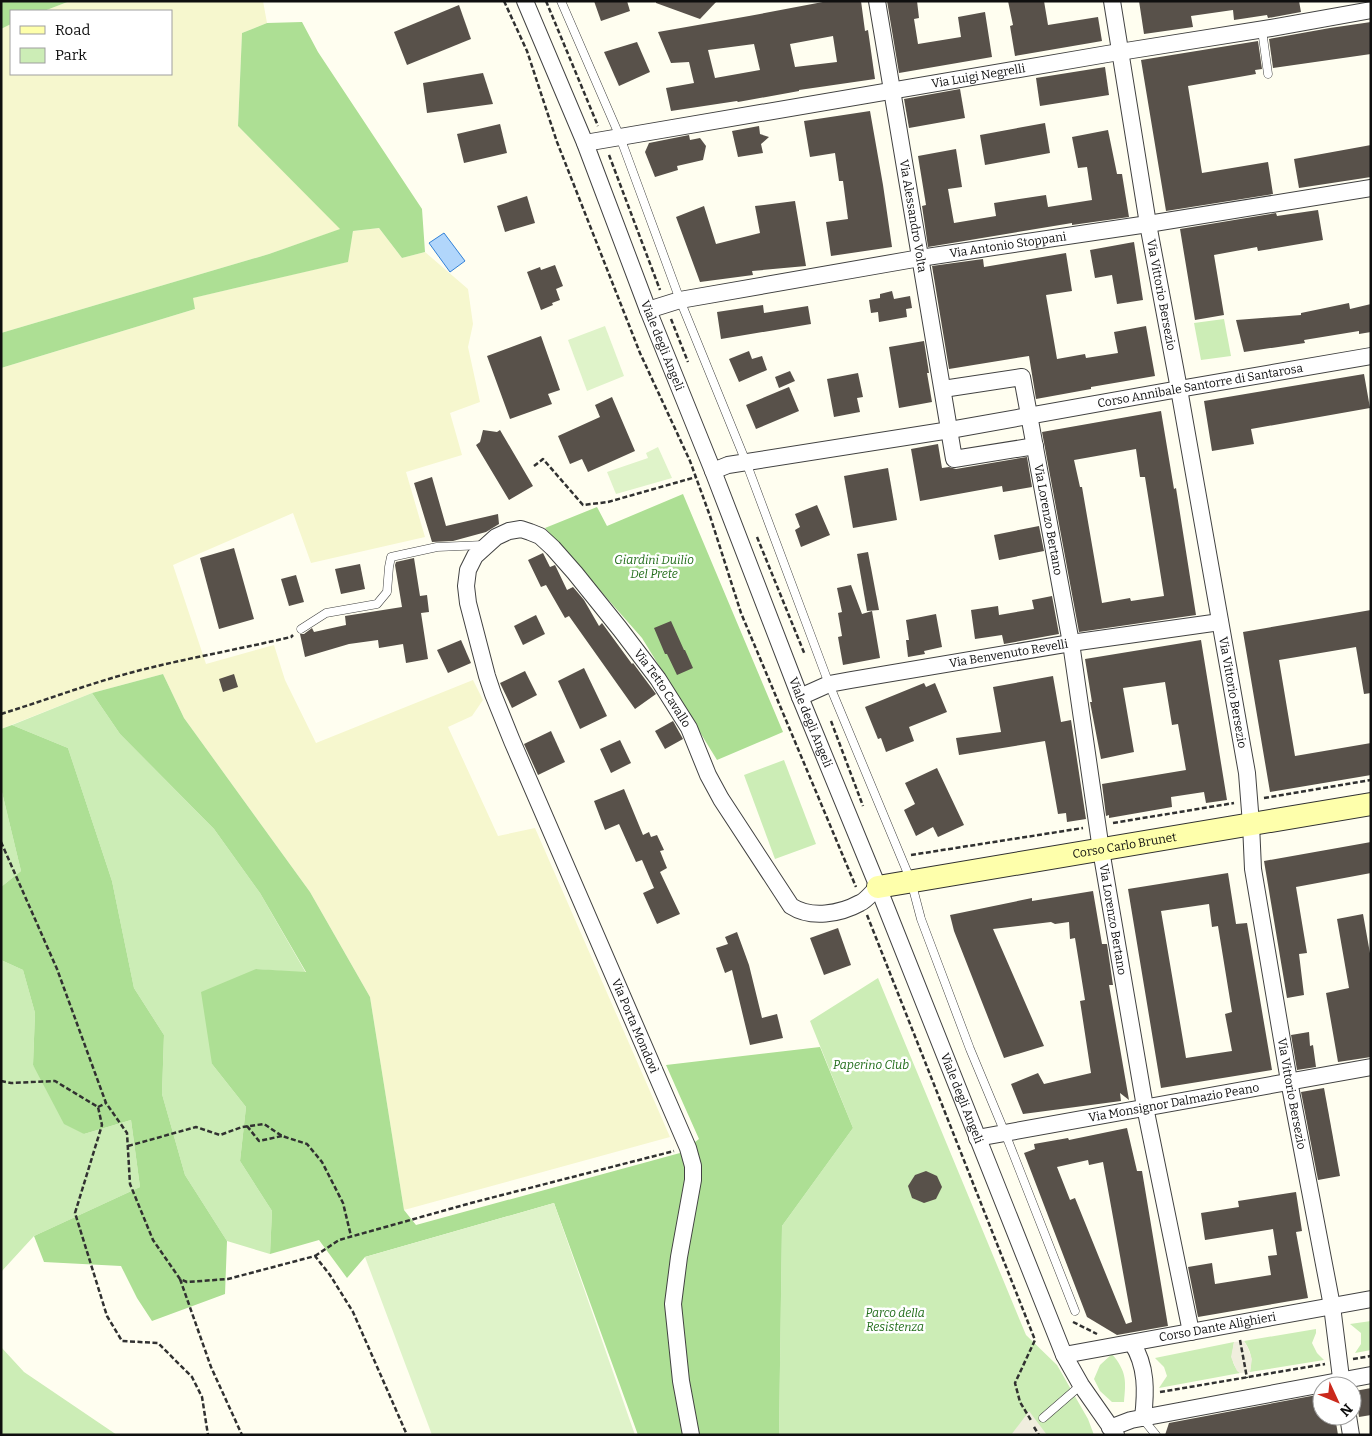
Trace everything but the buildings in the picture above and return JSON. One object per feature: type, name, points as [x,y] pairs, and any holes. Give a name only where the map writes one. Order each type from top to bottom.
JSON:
[{"type":"street","name":"Viale degli Angeli","points":[[525,1],[585,143],[648,310],[713,471],[800,697],[878,887],[1064,1355],[1081,1385],[1113,1431]]},
{"type":"street","name":"Via Alessandro Volta","points":[[878,1],[950,430]]},
{"type":"street","name":"Via Vittorio Bersezio","points":[[1112,1],[1148,224],[1180,388],[1246,773],[1253,869],[1288,1081],[1332,1306],[1340,1376]]},
{"type":"street","name":"Via Luigi Negrelli","points":[[585,143],[1120,52],[1262,30],[1371,10]]},
{"type":"street","name":"Via Antonio Stoppani","points":[[648,310],[680,300],[920,258],[1371,188]]},
{"type":"street","name":"Corso Annibale Santorre di Santarosa","points":[[713,471],[728,465],[1029,417],[1180,388],[1371,356]]},
{"type":"street","points":[[943,389],[1022,377],[1029,417]]},
{"type":"street","name":"Via Lorenzo Bertano","points":[[1029,417],[1071,643],[1101,850],[1145,1107],[1190,1332]]},
{"type":"street","points":[[950,430],[954,459],[1035,446]]},
{"type":"street","name":"Via Tetto Cavallo","points":[[476,634],[468,603],[466,586],[468,570],[475,556],[496,537],[510,531],[521,529],[540,536],[575,573],[658,679],[689,728],[708,775],[721,799],[790,906],[798,911],[811,914],[824,914],[844,910],[862,903],[878,887]]},
{"type":"street","name":"Via Benvenuto Revelli","points":[[800,697],[829,684],[1071,643],[1220,622]]},
{"type":"street","name":"Via Porta Mondovì","points":[[476,634],[493,694],[512,741],[688,1148],[693,1166],[693,1180],[679,1257],[673,1304],[681,1381],[691,1435]]},
{"type":"street","name":"Corso Carlo Brunet","points":[[878,887],[1371,804]]},
{"type":"street","name":"Via Monsignor Dalmazio Peano","points":[[977,1138],[1371,1067]]},
{"type":"street","name":"Corso Dante Alighieri","points":[[1064,1355],[1371,1299]]},
{"type":"street","points":[[1132,1342],[1141,1358],[1145,1379],[1146,1395],[1143,1418]]},
{"type":"street","points":[[1113,1431],[1131,1420],[1312,1388]]},
{"type":"lane","points":[[561,1],[620,136],[680,300],[746,462],[829,684],[911,881],[921,919],[970,1048],[1075,1310]]},
{"type":"lane","points":[[1262,30],[1268,74]]},
{"type":"lane","points":[[301,629],[326,613],[378,604],[388,592],[391,557],[438,546],[486,545]]},
{"type":"lane","points":[[1043,1418],[1081,1385]]},
{"type":"lane","points":[[1143,1418],[1156,1435]]},
{"type":"path","points":[[504,1],[527,51],[557,142],[640,353],[690,461],[742,613],[850,872]]},
{"type":"path","points":[[534,466],[543,459],[583,505],[608,502],[696,477]]},
{"type":"path","points":[[1,714],[135,672],[193,657],[259,645],[290,637],[301,629]]},
{"type":"path","points":[[900,857],[1371,780]]},
{"type":"path","points":[[1,842],[57,969],[106,1103],[127,1133],[130,1184],[153,1240],[180,1279],[211,1368],[242,1435]]},
{"type":"path","points":[[862,903],[1035,1340],[1015,1383],[1020,1402],[1039,1435]]},
{"type":"path","points":[[1,1081],[11,1083],[55,1081],[98,1107],[102,1125],[75,1213],[107,1316],[122,1341],[158,1343],[192,1378],[202,1397],[208,1435]]},
{"type":"path","points":[[98,1107],[106,1103]]},
{"type":"path","points":[[128,1146],[196,1127],[220,1135],[247,1126],[264,1124],[282,1136],[307,1144],[322,1162],[343,1204],[351,1236]]},
{"type":"path","points":[[247,1126],[259,1141],[282,1136]]},
{"type":"path","points":[[180,1279],[187,1282],[228,1279],[315,1256],[339,1240],[351,1236],[471,1203],[688,1148]]},
{"type":"path","points":[[315,1256],[330,1275],[352,1312],[407,1435]]},
{"type":"path","points":[[1240,1340],[1247,1378]]},
{"type":"path","points":[[1146,1395],[1371,1356]]},
{"type":"green space","points":[[1,1],[70,1],[47,10],[10,10],[10,24],[1,29]]},
{"type":"green space","points":[[70,1],[263,1],[267,23],[242,33],[238,126],[341,229],[269,254],[1,333],[1,29],[10,24],[10,75],[172,75],[172,10],[47,10]]},
{"type":"green space","points":[[302,22],[318,52],[422,209],[425,252],[402,258],[379,228],[353,231],[348,262],[193,298],[195,309],[1,368],[1,333],[269,254],[340,229],[238,126],[242,33],[267,23]]},
{"type":"green space","points":[[379,228],[402,258],[425,252],[468,289],[473,324],[468,347],[480,402],[450,413],[462,455],[406,472],[425,537],[311,563],[293,513],[173,565],[206,664],[274,645],[285,680],[316,743],[473,680],[483,700],[472,716],[448,727],[498,836],[535,828],[670,1137],[404,1210],[370,997],[310,892],[184,718],[163,674],[92,693],[1,729],[1,368],[195,309],[192,298],[347,262],[353,231]]},
{"type":"green space","points":[[1224,319],[1231,356],[1201,360],[1194,323]]},
{"type":"green space","points":[[605,326],[624,376],[587,391],[568,340]]},
{"type":"green space","points":[[658,447],[672,478],[616,494],[607,472],[648,458],[646,453]]},
{"type":"green space","name":"Giardini Duilio Del Prete","points":[[683,494],[783,732],[717,760],[642,638],[545,528],[597,507],[607,526]]},
{"type":"green space","points":[[163,674],[184,718],[310,892],[370,997],[404,1210],[416,1225],[680,1153],[699,1139],[666,1065],[820,1047],[853,1128],[782,1226],[779,1435],[638,1435],[554,1203],[365,1257],[347,1278],[319,1240],[270,1254],[272,1211],[240,1161],[246,1107],[212,1064],[201,992],[256,969],[306,972],[260,893],[214,829],[120,734],[92,693]]},
{"type":"green space","points":[[92,693],[120,734],[214,829],[260,893],[306,973],[256,969],[212,1064],[246,1107],[240,1161],[272,1211],[270,1254],[227,1241],[185,1175],[162,1094],[164,1035],[134,988],[112,881],[68,748],[12,725]]},
{"type":"green space","points":[[12,725],[68,748],[112,881],[134,988],[164,1035],[162,1094],[185,1175],[227,1241],[225,1294],[152,1321],[137,1298],[121,1266],[44,1262],[34,1236],[140,1187],[131,1120],[84,1134],[64,1124],[33,1065],[35,1013],[23,970],[1,960],[1,887],[21,871],[1,788],[1,729]]},
{"type":"green space","points":[[784,760],[816,844],[775,859],[744,775]]},
{"type":"green space","points":[[1,788],[21,871],[1,887]]},
{"type":"green space","points":[[1,960],[23,970],[35,1013],[33,1065],[84,1134],[131,1120],[140,1187],[34,1236],[1,1272]]},
{"type":"green space","name":"Parco della Resistenza","points":[[878,978],[1026,1335],[1057,1365],[1088,1419],[1094,1435],[779,1435],[782,1226],[853,1128],[810,1021]]},
{"type":"green space","points":[[554,1203],[635,1435],[432,1435],[365,1257]]},
{"type":"green space","points":[[1371,1321],[1371,1350],[1355,1353],[1361,1344],[1361,1333],[1350,1324]]},
{"type":"green space","points":[[1316,1329],[1312,1343],[1317,1353],[1324,1360],[1250,1372],[1251,1356],[1244,1341]]},
{"type":"green space","points":[[1234,1342],[1232,1359],[1240,1373],[1159,1388],[1167,1376],[1164,1367],[1155,1358]]},
{"type":"green space","points":[[1,1347],[24,1372],[117,1435],[1,1435]]},
{"type":"green space","points":[[1112,1354],[1123,1372],[1124,1402],[1112,1402],[1100,1391],[1094,1379],[1100,1365]]},
{"type":"shaded area","points":[[1244,1341],[1252,1359],[1250,1372],[1240,1373],[1237,1371],[1231,1357],[1234,1342]]},
{"type":"shaded area","points":[[1029,1411],[1047,1435],[1011,1435],[1027,1414]]},
{"type":"water","points":[[444,233],[465,261],[450,272],[429,243]]},
{"type":"park label","name":"Paperino Club","points":[[871,1065]]}]
